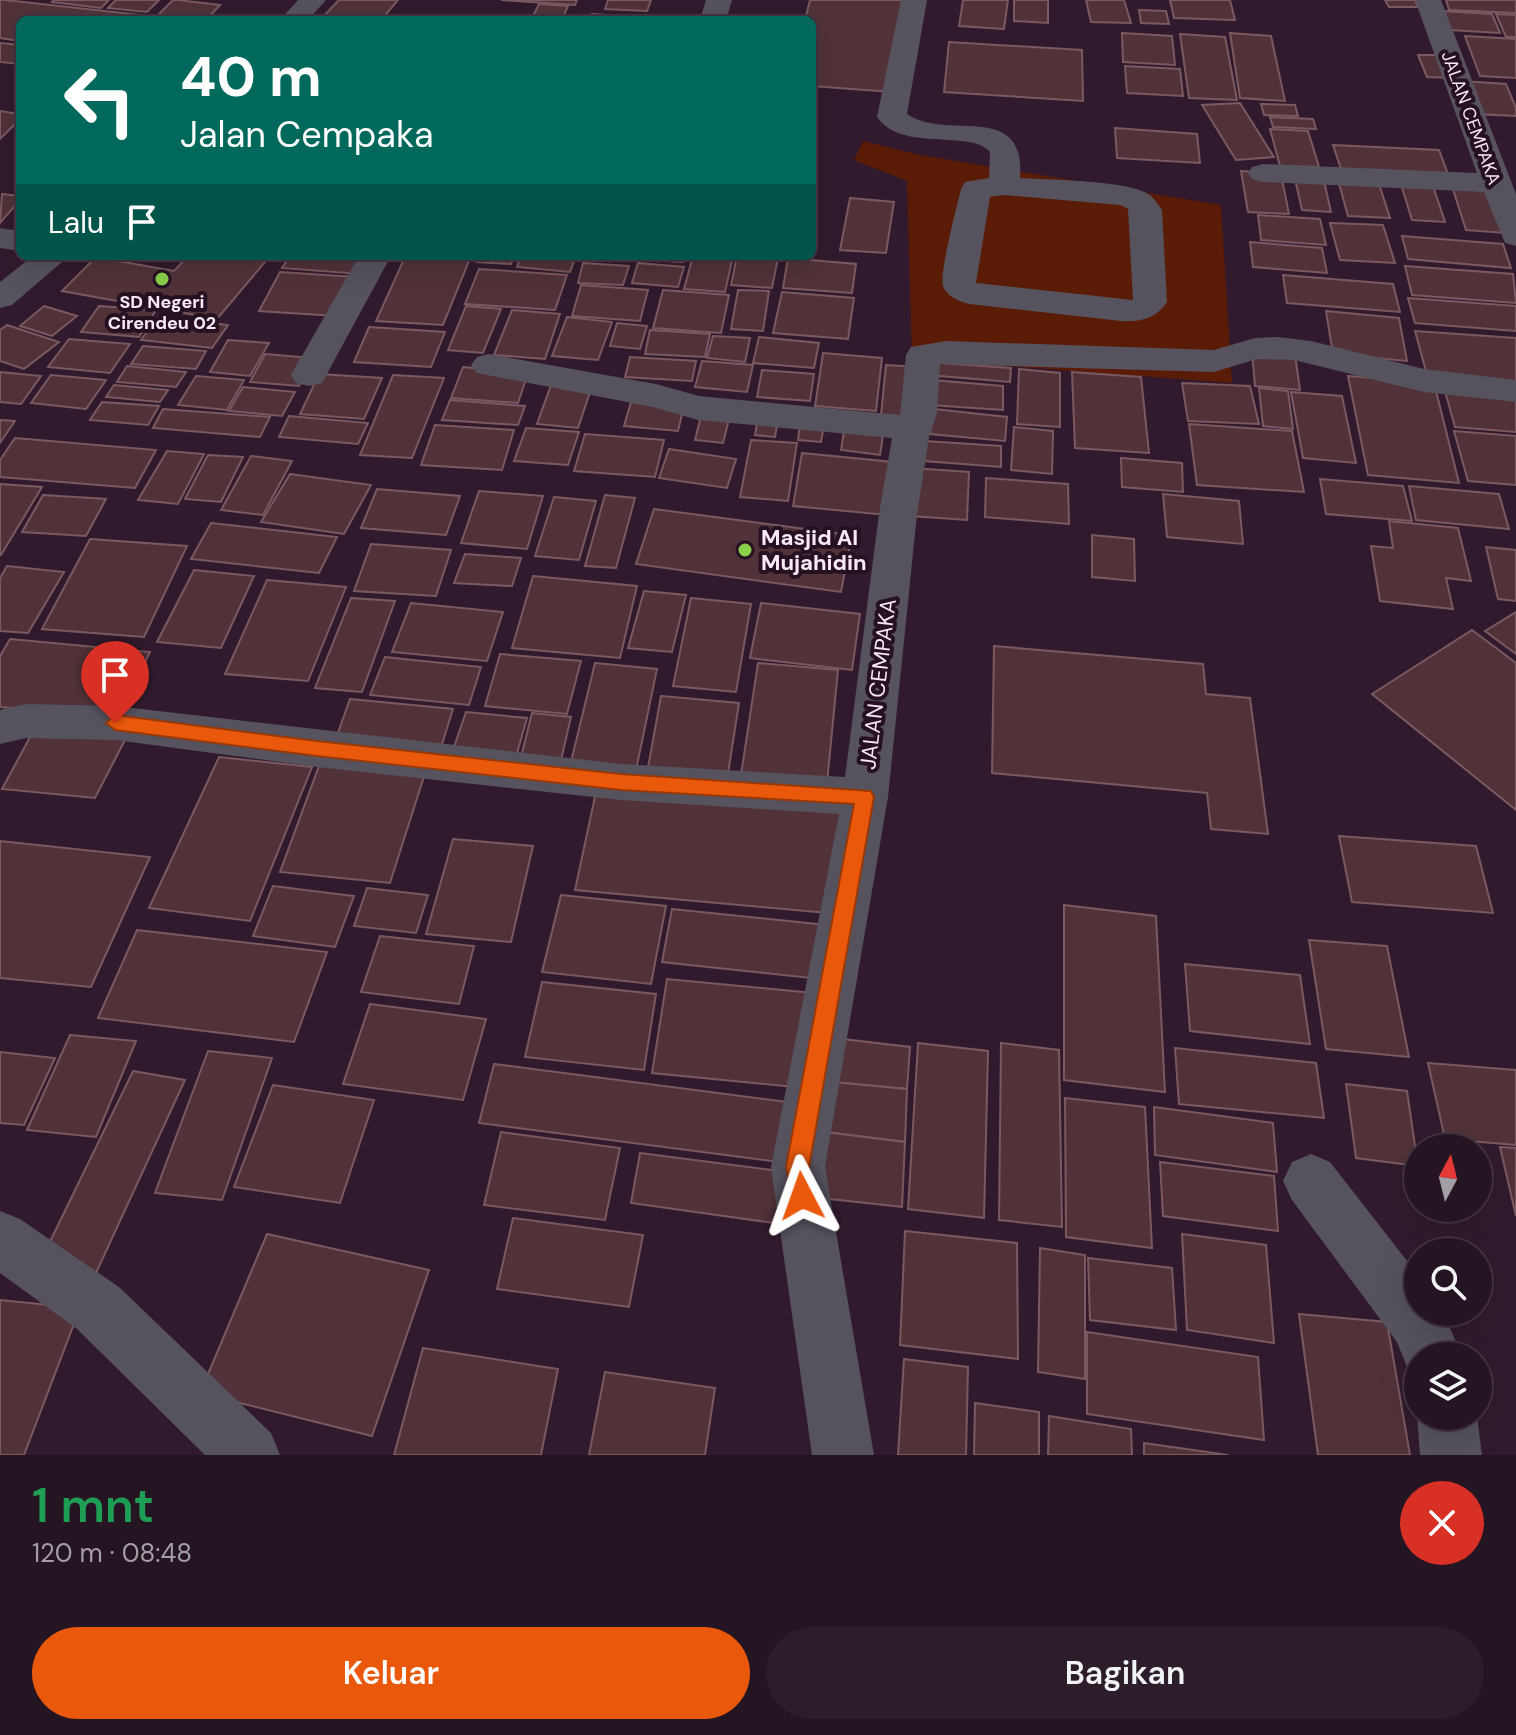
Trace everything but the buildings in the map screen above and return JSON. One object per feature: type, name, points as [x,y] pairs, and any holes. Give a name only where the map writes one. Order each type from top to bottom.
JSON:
[{"type":"street","points":[[297,16],[313,0]]},
{"type":"street","points":[[914,0],[892,117],[909,129],[984,137],[1001,143],[1006,151],[1004,186]]},
{"type":"street","name":"JALAN CEMPAKA","points":[[1428,0],[1516,236]]},
{"type":"street","points":[[1263,173],[1495,183]]},
{"type":"street","points":[[1004,186],[1126,196],[1139,202],[1146,210],[1150,302],[1146,308],[1138,312],[1121,311],[969,294],[960,287],[976,189],[1004,186]]},
{"type":"street","points":[[0,298],[48,260]]},
{"type":"street","points":[[309,375],[373,260]]},
{"type":"street","name":"JALAN CEMPAKA","points":[[0,727],[26,721],[115,723],[317,749],[621,782],[865,797],[898,514],[919,413],[921,358],[924,354],[946,352],[1214,361],[1236,358],[1246,351],[1259,348],[1275,348],[1323,355],[1397,375],[1516,391]]},
{"type":"street","points":[[489,365],[656,396],[698,408],[914,428]]},
{"type":"street","points":[[843,1455],[798,1167],[865,797]]},
{"type":"street","points":[[1311,1181],[1418,1322],[1426,1342]]},
{"type":"street","points":[[0,1239],[98,1308],[249,1455]]},
{"type":"street","points":[[1448,1430],[1451,1455]]},
{"type":"shaded area","points":[[863,141],[920,155],[1221,205],[1232,383],[912,359],[907,181],[854,160]]},
{"type":"place","name":"SD Negeri Cirendeu 02","points":[[162,279]]},
{"type":"place","name":"Masjid Al Mujahidin","points":[[745,550]]},
{"type":"route","points":[[115,723],[317,749],[460,762],[621,782],[865,797],[798,1167],[802,1196]]}]
